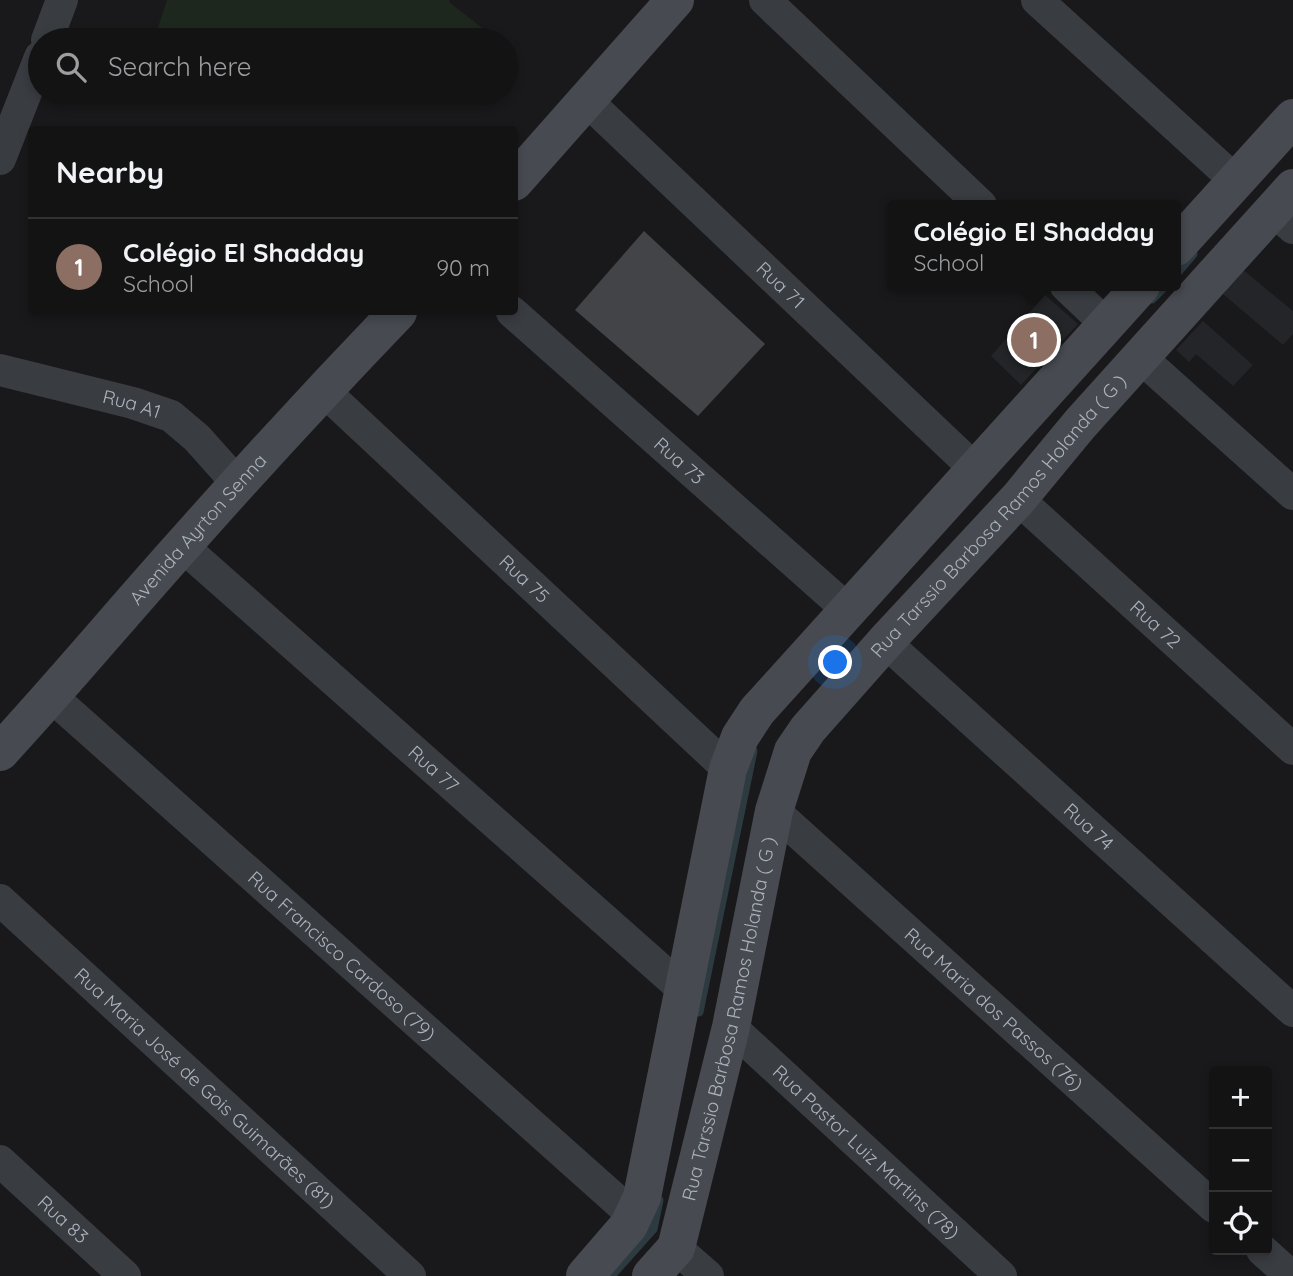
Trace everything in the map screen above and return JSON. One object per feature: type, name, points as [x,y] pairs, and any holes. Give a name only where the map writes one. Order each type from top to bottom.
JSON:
[{"type":"street","points":[[52,28],[62,0]]},
{"type":"street","points":[[518,176],[675,0]]},
{"type":"street","points":[[765,0],[976,200]]},
{"type":"street","points":[[1037,0],[1236,181]]},
{"type":"street","points":[[14,145],[28,98]]},
{"type":"street","name":"Rua 71","points":[[585,99],[975,469]]},
{"type":"street","points":[[1181,242],[1293,118]]},
{"type":"street","name":"Rua Tarssio Barbosa Ramos Holanda ( G )","points":[[651,1276],[676,1248],[731,1027],[774,811],[793,751],[808,729],[1018,499],[1140,357],[1286,208]]},
{"type":"street","points":[[1071,291],[1106,324]]},
{"type":"street","points":[[585,1276],[622,1234],[642,1197],[728,769],[740,737],[757,711],[1136,291]]},
{"type":"street","name":"Avenida Ayrton Senna","points":[[0,752],[181,546],[395,315]]},
{"type":"street","name":"Rua 73","points":[[515,315],[848,610]]},
{"type":"street","points":[[1140,357],[1293,494]]},
{"type":"street","name":"Rua A1","points":[[0,370],[133,403],[171,416],[197,438],[238,484]]},
{"type":"street","name":"Rua 75","points":[[323,390],[728,769]]},
{"type":"street","points":[[1044,393],[1080,425]]},
{"type":"street","name":"Rua 72","points":[[1018,499],[1293,749]]},
{"type":"street","name":"Rua 77","points":[[181,546],[685,990]]},
{"type":"street","name":"Rua 74","points":[[885,642],[1293,1011]]},
{"type":"street","name":"Rua Francisco Cardoso (79)","points":[[51,696],[634,1216]]},
{"type":"street","name":"Rua Maria dos Passos (76)","points":[[774,811],[1209,1202]]},
{"type":"street","name":"Rua Maria José de Gois Guimarães (81)","points":[[0,900],[411,1276]]},
{"type":"street","name":"Rua Pastor Luiz Martins (78)","points":[[731,1027],[1001,1276]]},
{"type":"street","name":"Rua 83","points":[[0,1161],[125,1276]]},
{"type":"street","points":[[676,1248],[708,1276]]},
{"type":"street","points":[[1268,1255],[1291,1276]]},
{"type":"shaded area","points":[[167,0],[449,0],[482,28],[158,28]]},
{"type":"shaded area","points":[[1242,269],[1293,311],[1293,334],[1283,345],[1223,294]]},
{"type":"shaded area","points":[[1045,295],[1078,324],[1021,385],[991,356]]},
{"type":"shaded area","points":[[1203,321],[1253,365],[1233,386],[1196,354],[1189,362],[1176,350]]},
{"type":"building","points":[[644,231],[765,344],[698,416],[575,310]]},
{"type":"waterway","points":[[1181,268],[1193,254]]},
{"type":"waterway","points":[[1152,299],[1160,291]]},
{"type":"waterway","points":[[699,1012],[753,751]]},
{"type":"waterway","points":[[611,1276],[653,1229],[659,1200]]},
{"type":"place","name":"Colégio El Shadday","points":[[1034,340]]}]
